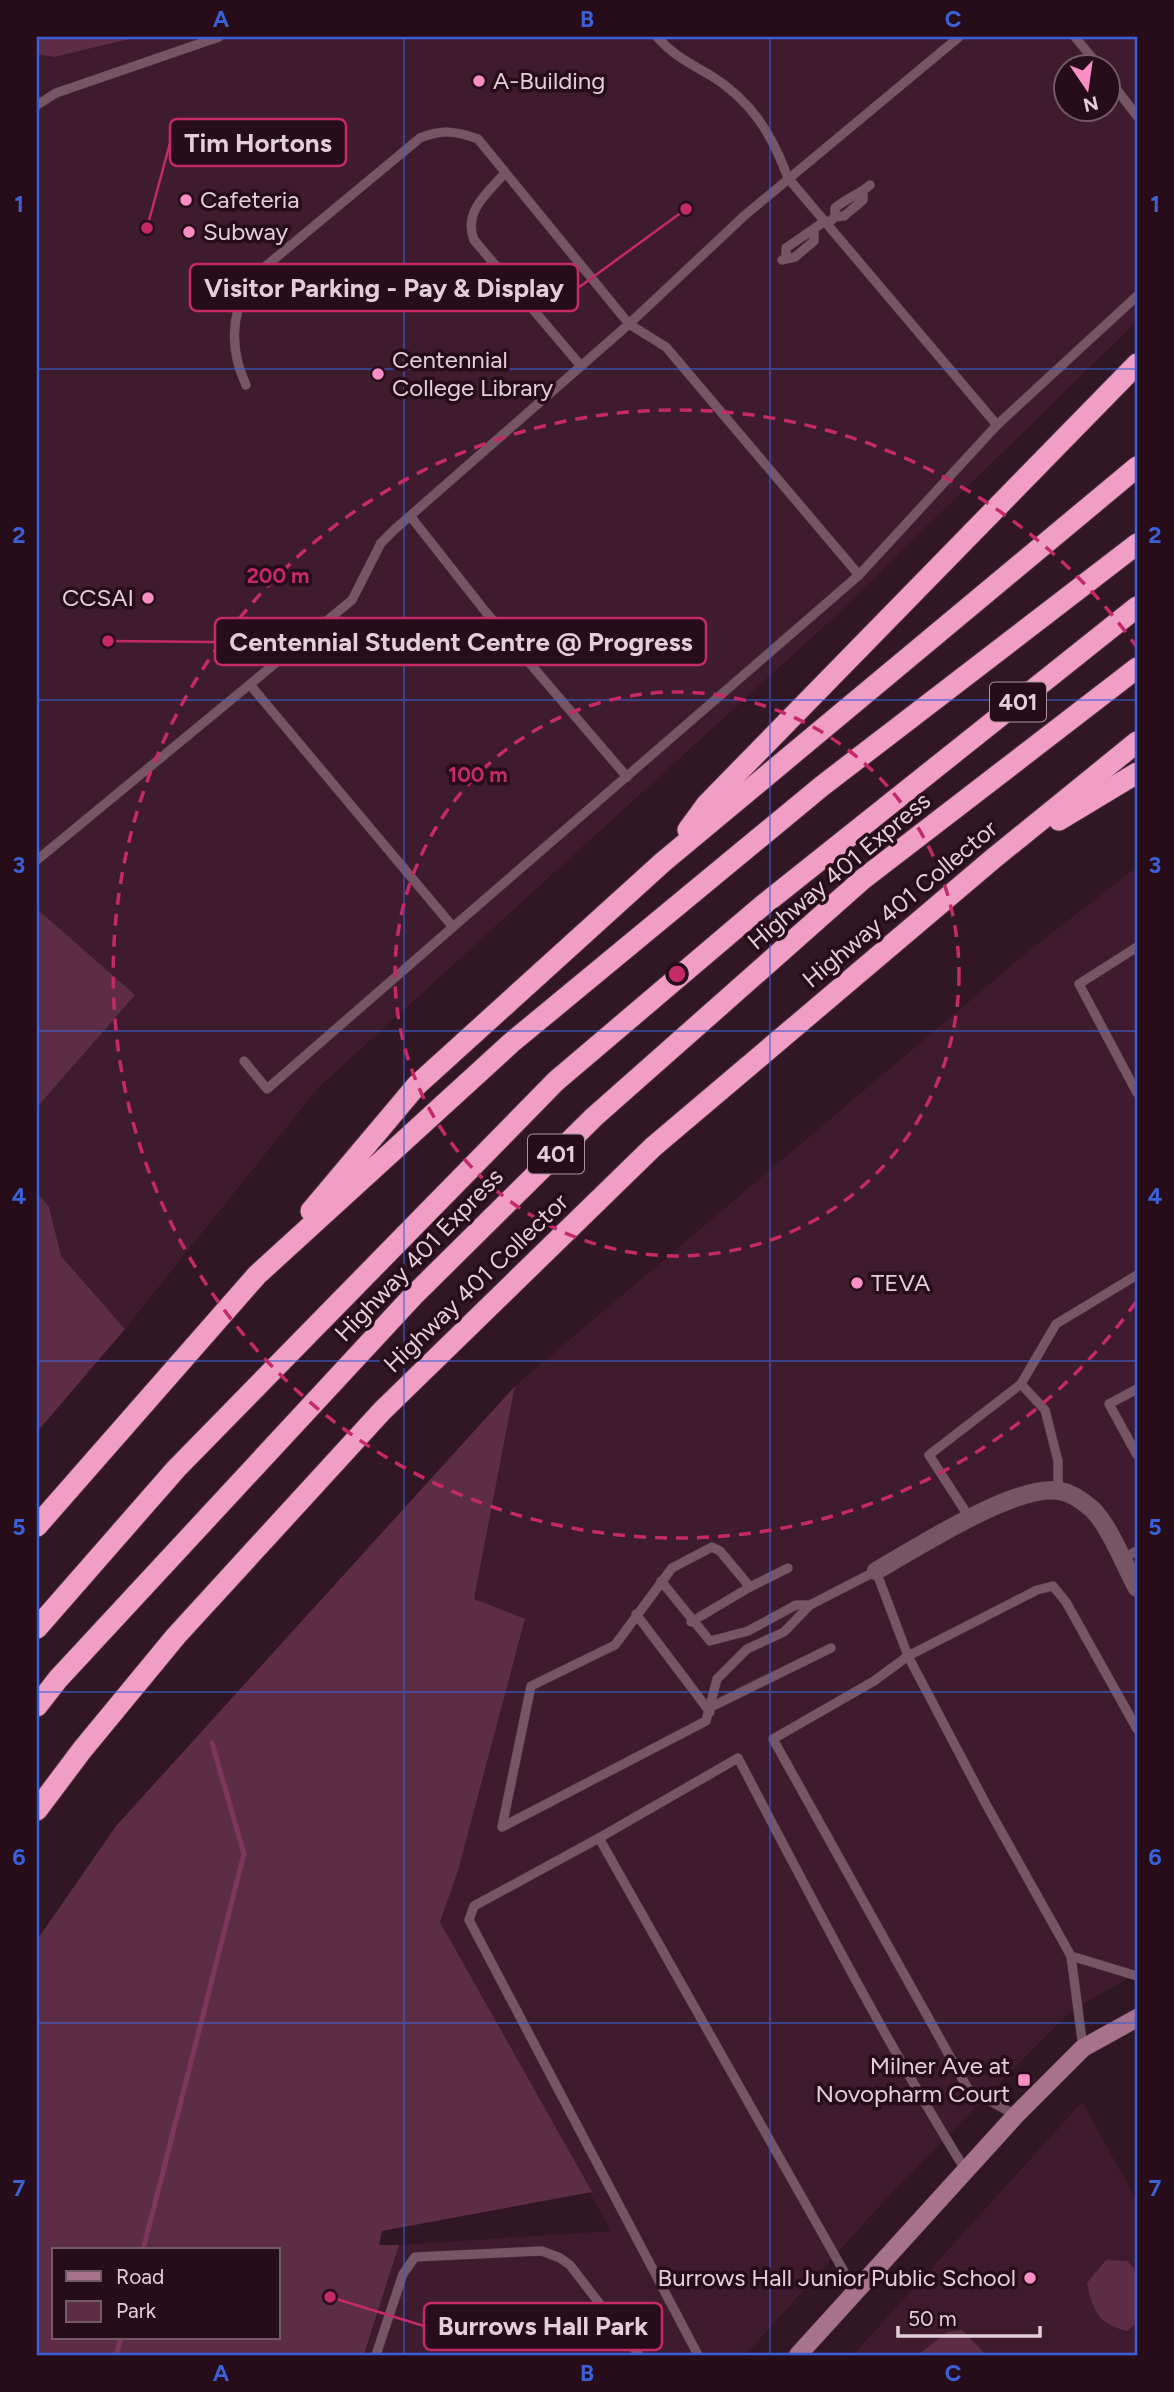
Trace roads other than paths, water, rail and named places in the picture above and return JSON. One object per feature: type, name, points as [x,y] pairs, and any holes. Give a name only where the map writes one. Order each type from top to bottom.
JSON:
[{"type":"highway","points":[[663,862],[707,804],[1137,364]]},
{"type":"highway","points":[[257,1275],[417,1085],[663,862],[1137,467]]},
{"type":"highway","name":"401","points":[[37,1526],[257,1275],[522,1034],[822,786],[1137,544]]},
{"type":"highway","name":"Highway 401 Express","points":[[37,1628],[176,1469],[556,1082],[762,906],[1137,607]]},
{"type":"highway","name":"Highway 401 Express","points":[[37,1706],[77,1658],[413,1296],[594,1117],[863,879],[1137,668]]},
{"type":"highway","name":"Highway 401 Collector","points":[[37,1810],[82,1750],[176,1636],[382,1411],[653,1147],[993,858],[1137,742]]},
{"type":"highway","points":[[993,858],[1137,773]]},
{"type":"main road","points":[[798,2355],[967,2173],[1016,2115],[1083,2048],[1137,2018]]},
{"type":"street","points":[[876,1571],[969,1517],[990,1510],[1014,1497],[1058,1490],[1077,1498],[1094,1512],[1129,1555],[1137,1588]]},
{"type":"lane","points":[[37,105],[56,93],[219,37]]},
{"type":"lane","points":[[657,37],[670,53],[711,75],[760,118],[776,145],[788,178],[997,425]]},
{"type":"lane","points":[[37,860],[352,600],[382,544],[411,517],[629,324],[788,178],[959,37]]},
{"type":"lane","points":[[1075,37],[1087,52]]},
{"type":"lane","points":[[1122,96],[1137,116]]},
{"type":"lane","points":[[246,385],[233,351],[237,303],[249,280],[420,138],[436,131],[455,131],[478,139],[629,324],[666,347],[859,575]]},
{"type":"lane","points":[[505,173],[473,211],[470,229],[474,240],[582,366]]},
{"type":"lane","points":[[784,259],[786,248],[803,234],[814,232],[835,217],[835,208],[853,193],[867,188]]},
{"type":"lane","points":[[244,1061],[267,1089],[859,575],[997,425],[1137,296]]},
{"type":"lane","points":[[411,517],[520,653],[627,777]]},
{"type":"lane","points":[[251,685],[453,927]]},
{"type":"lane","points":[[1137,947],[1079,984],[1133,1076],[1137,1093]]},
{"type":"lane","points":[[969,1517],[929,1455],[1021,1384],[1056,1324],[1137,1275]]},
{"type":"lane","points":[[1021,1384],[1045,1410],[1058,1461],[1058,1490]]},
{"type":"lane","points":[[1137,1389],[1109,1404],[1137,1455]]},
{"type":"lane","points":[[750,1587],[720,1550],[712,1547],[672,1568],[615,1645],[531,1686],[502,1827],[706,1721],[717,1679],[747,1649],[784,1632],[810,1605],[876,1571],[908,1656],[987,1807],[1071,1956],[1083,2048]]},
{"type":"lane","points":[[691,1622],[788,1568]]},
{"type":"lane","points":[[661,1581],[691,1622],[710,1641],[748,1631],[796,1605],[810,1605]]},
{"type":"lane","points":[[1016,2115],[968,2089],[773,1739],[874,1681],[908,1656],[1037,1590],[1053,1586],[1066,1601],[1137,1729]]},
{"type":"lane","points":[[636,1614],[710,1709]]},
{"type":"lane","points":[[710,1709],[831,1648]]},
{"type":"lane","points":[[698,2355],[469,1920],[474,1906],[738,1758],[826,1925],[923,2100],[967,2173]]},
{"type":"lane","points":[[599,1838],[856,2293]]},
{"type":"lane","points":[[1071,1956],[1137,1976]]},
{"type":"lane","points":[[376,2355],[403,2274],[415,2257],[542,2251],[570,2265],[639,2355]]},
{"type":"waterway","points":[[144,2248],[244,1854],[212,1743]]},
{"type":"waterway","points":[[116,2355],[120,2340]]},
{"type":"place","name":"A-Building","points":[[479,81]]},
{"type":"place","name":"Cafeteria","points":[[186,200]]},
{"type":"place","name":"Visitor Parking - Pay & Display","points":[[686,209]]},
{"type":"place","name":"Tim Hortons","points":[[147,228]]},
{"type":"place","name":"Subway","points":[[189,232]]},
{"type":"place","name":"Centennial College Library","points":[[378,374]]},
{"type":"place","name":"CCSAI","points":[[148,598]]},
{"type":"place","name":"Centennial Student Centre @ Progress","points":[[108,641]]},
{"type":"place","name":"TEVA","points":[[857,1283]]},
{"type":"place","name":"Milner Ave at Novopharm Court","points":[[1024,2080]]},
{"type":"place","name":"Burrows Hall Junior Public School","points":[[1030,2278]]},
{"type":"place","name":"Burrows Hall Park","points":[[330,2297]]}]
